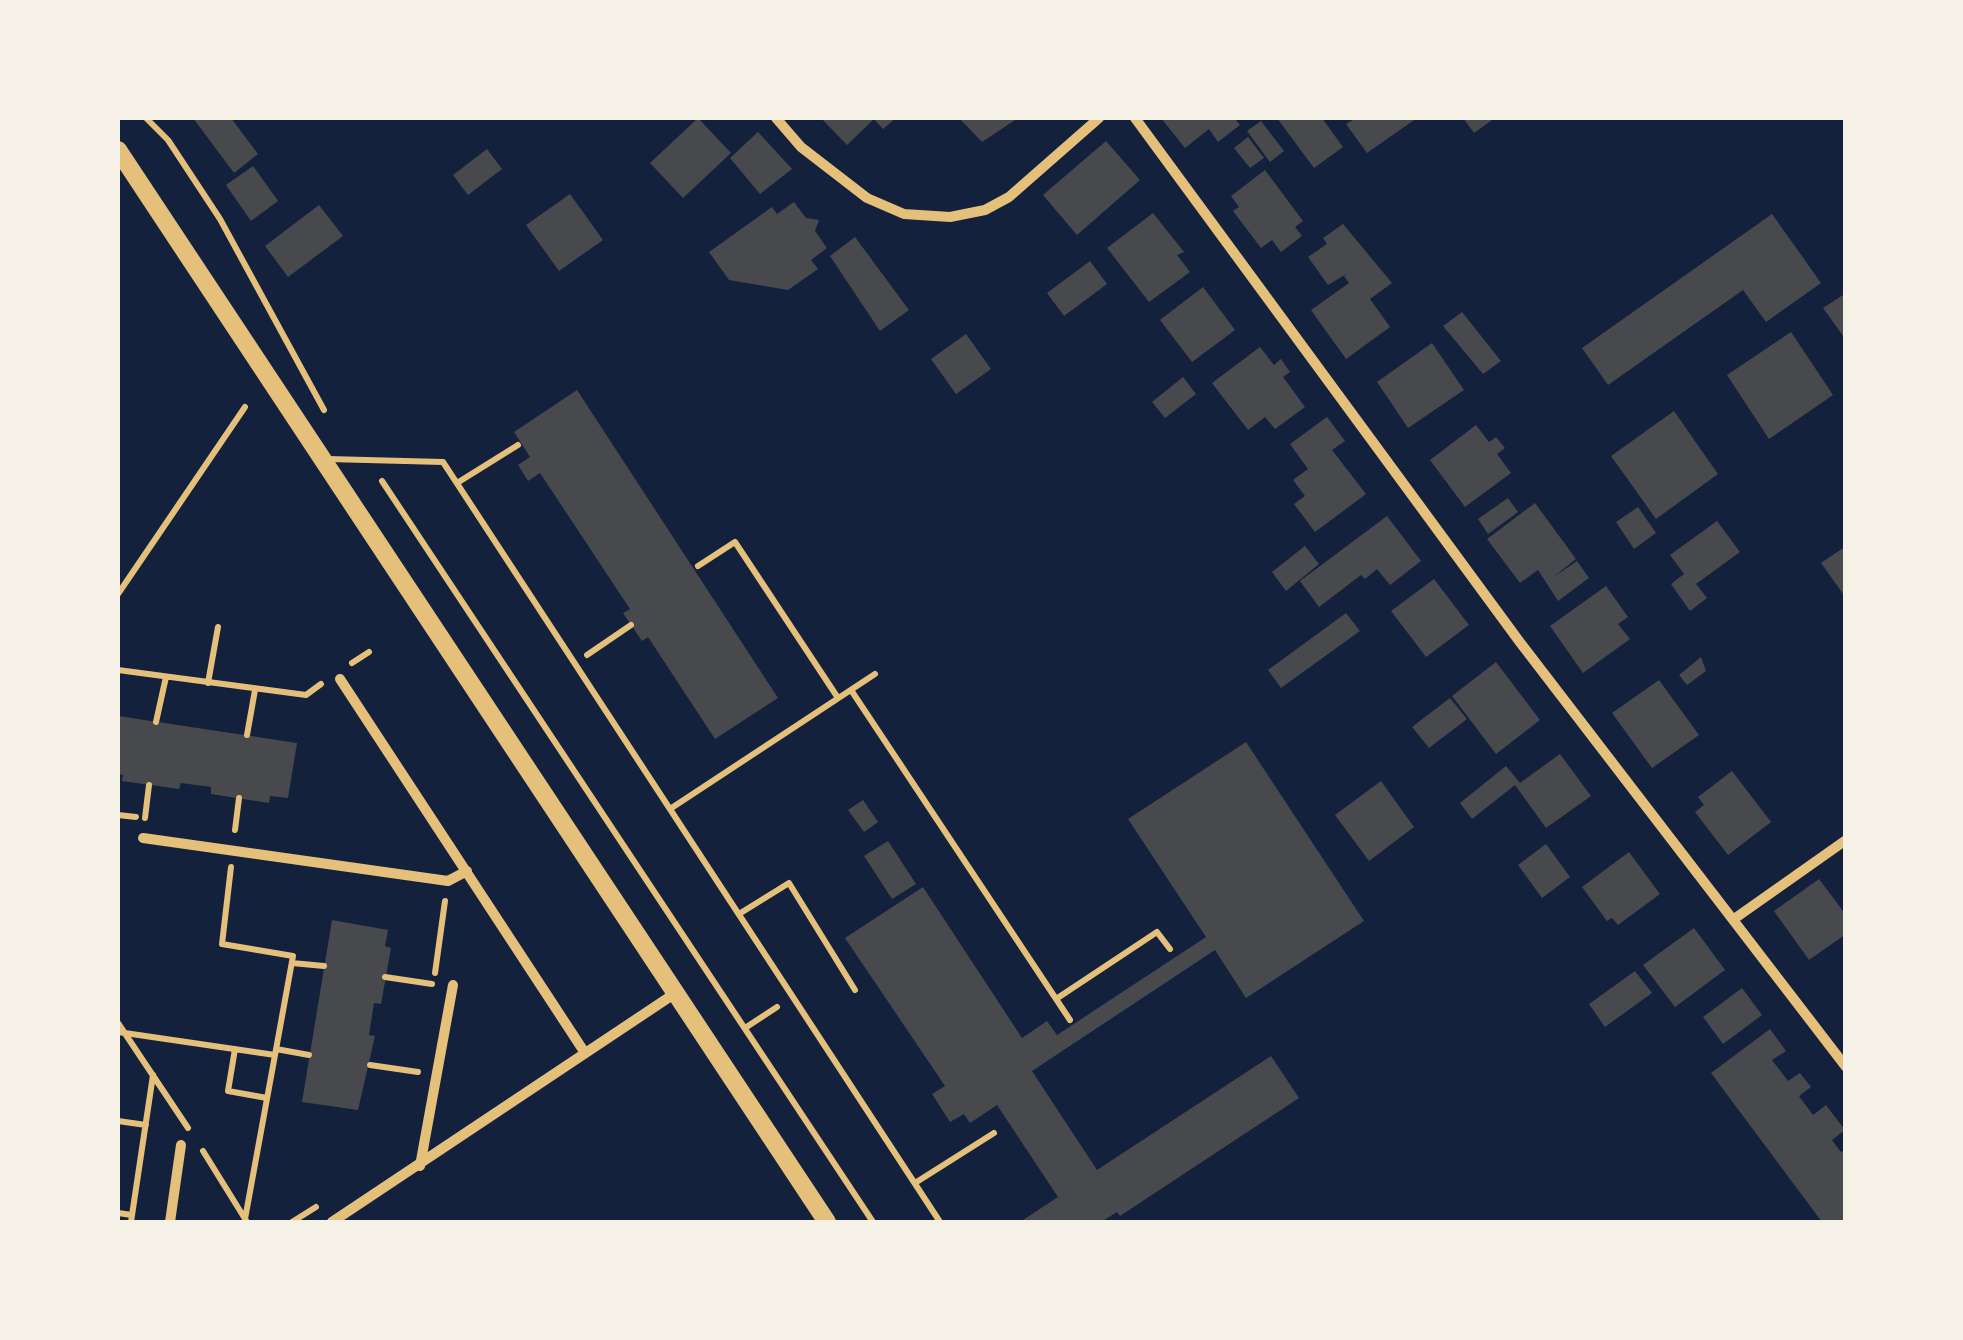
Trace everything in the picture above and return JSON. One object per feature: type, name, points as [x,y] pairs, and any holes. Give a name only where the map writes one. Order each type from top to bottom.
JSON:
[{"type":"street","points":[[776,118],[802,147],[868,198],[904,214],[950,216],[984,210],[1009,197],[1099,118]]},
{"type":"street","points":[[1135,118],[1519,641],[1846,1067]]},
{"type":"street","points":[[118,150],[828,1222]]},
{"type":"street","points":[[340,679],[585,1053]]},
{"type":"street","points":[[143,838],[448,881],[467,871]]},
{"type":"street","points":[[1734,919],[1846,840]]},
{"type":"street","points":[[420,1166],[453,986]]},
{"type":"street","points":[[332,1222],[674,994]]},
{"type":"street","points":[[170,1222],[181,1145]]},
{"type":"lane","points":[[457,483],[518,445]]},
{"type":"lane","points":[[321,459],[443,462],[940,1222]]},
{"type":"lane","points":[[698,566],[734,542],[838,698]]},
{"type":"lane","points":[[670,810],[875,674]]},
{"type":"lane","points":[[851,690],[1070,1020]]},
{"type":"lane","points":[[738,914],[789,884],[855,990]]},
{"type":"lane","points":[[1056,999],[1156,932],[1170,949]]},
{"type":"lane","points":[[915,1183],[994,1134]]},
{"type":"path","points":[[146,118],[168,140],[220,219],[328,416]]},
{"type":"path","points":[[118,594],[245,407]]},
{"type":"path","points":[[358,460],[387,485],[874,1222]]},
{"type":"path","points":[[574,664],[632,625]]},
{"type":"path","points":[[208,683],[218,627]]},
{"type":"path","points":[[118,670],[306,695],[370,652]]},
{"type":"path","points":[[156,722],[166,677]]},
{"type":"path","points":[[246,736],[254,690]]},
{"type":"path","points":[[145,819],[150,785]]},
{"type":"path","points":[[239,798],[222,944],[293,956],[245,1220]]},
{"type":"path","points":[[431,1002],[448,881]]},
{"type":"path","points":[[292,962],[324,966]]},
{"type":"path","points":[[386,977],[434,984]]},
{"type":"path","points":[[745,1028],[792,997]]},
{"type":"path","points":[[118,1032],[309,1055]]},
{"type":"path","points":[[235,1049],[228,1091],[267,1098]]},
{"type":"path","points":[[416,1090],[422,1055]]},
{"type":"path","points":[[370,1065],[419,1072]]},
{"type":"path","points":[[118,1213],[132,1219],[154,1074]]},
{"type":"path","points":[[118,1122],[146,1125]]},
{"type":"path","points":[[292,1222],[324,1202]]},
{"type":"building","points":[[193,118],[231,118],[258,154],[234,173]]},
{"type":"building","points":[[698,118],[731,153],[683,198],[650,163]]},
{"type":"building","points":[[821,118],[896,118],[883,129],[874,119],[847,145]]},
{"type":"building","points":[[959,118],[1018,118],[982,142]]},
{"type":"building","points":[[1161,118],[1234,118],[1240,125],[1218,142],[1209,129],[1185,148]]},
{"type":"building","points":[[1277,118],[1322,118],[1343,147],[1314,168]]},
{"type":"building","points":[[1356,118],[1417,118],[1367,153],[1346,124]]},
{"type":"building","points":[[1463,118],[1495,118],[1474,133]]},
{"type":"building","points":[[1261,121],[1284,151],[1270,162],[1247,131]]},
{"type":"building","points":[[758,132],[792,169],[760,194],[730,158]]},
{"type":"building","points":[[1248,137],[1264,158],[1250,168],[1234,148]]},
{"type":"building","points":[[1106,141],[1140,180],[1077,235],[1043,195]]},
{"type":"building","points":[[487,149],[502,169],[468,195],[453,175]]},
{"type":"building","points":[[253,166],[278,201],[251,221],[226,185]]},
{"type":"building","points":[[1265,170],[1303,221],[1295,227],[1302,236],[1281,252],[1272,240],[1261,248],[1233,211],[1239,207],[1231,196]]},
{"type":"building","points":[[570,194],[603,240],[559,271],[526,225]]},
{"type":"building","points":[[794,202],[806,218],[819,220],[815,231],[827,248],[811,260],[818,269],[788,290],[729,280],[709,252],[772,207],[777,214]]},
{"type":"building","points":[[319,205],[343,236],[288,277],[265,246]]},
{"type":"building","points":[[1153,213],[1184,252],[1177,255],[1190,272],[1149,302],[1107,248]]},
{"type":"building","points":[[1772,214],[1821,283],[1766,322],[1743,290],[1608,385],[1582,348]]},
{"type":"building","points":[[1343,224],[1392,283],[1370,299],[1390,327],[1346,359],[1311,310],[1349,283],[1344,276],[1348,273],[1328,285],[1308,257],[1327,244],[1323,238]]},
{"type":"building","points":[[855,237],[909,310],[880,331],[830,256]]},
{"type":"building","points":[[1090,261],[1107,284],[1064,316],[1047,293]]},
{"type":"building","points":[[1203,287],[1235,330],[1192,362],[1160,320]]},
{"type":"building","points":[[1846,293],[1846,340],[1823,308]]},
{"type":"building","points":[[1462,312],[1501,361],[1483,374],[1443,326]]},
{"type":"building","points":[[1791,332],[1833,395],[1769,439],[1727,375]]},
{"type":"building","points":[[966,334],[991,369],[956,394],[931,359]]},
{"type":"building","points":[[1432,343],[1464,390],[1408,428],[1377,382]]},
{"type":"building","points":[[1260,347],[1274,365],[1281,359],[1290,372],[1283,377],[1305,407],[1275,429],[1265,417],[1248,430],[1212,383]]},
{"type":"building","points":[[1183,377],[1196,394],[1165,418],[1152,402]]},
{"type":"building","points":[[577,390],[778,698],[715,739],[648,637],[642,641],[623,613],[630,609],[540,473],[528,481],[518,465],[530,457],[514,432]]},
{"type":"building","points":[[1674,411],[1718,474],[1656,519],[1611,456]]},
{"type":"building","points":[[1327,417],[1345,441],[1332,450],[1366,494],[1315,532],[1294,504],[1305,496],[1293,480],[1308,469],[1290,444]]},
{"type":"building","points":[[1476,425],[1489,442],[1496,437],[1505,448],[1497,454],[1511,473],[1465,507],[1430,460]]},
{"type":"building","points":[[1508,498],[1518,512],[1488,534],[1478,519]]},
{"type":"building","points":[[1535,503],[1576,559],[1552,578],[1577,561],[1589,578],[1558,601],[1538,570],[1520,583],[1487,539]]},
{"type":"building","points":[[1638,507],[1656,533],[1634,549],[1616,522]]},
{"type":"building","points":[[1387,516],[1421,561],[1390,585],[1377,569],[1365,579],[1361,575],[1319,607],[1300,581]]},
{"type":"building","points":[[1717,521],[1740,552],[1696,584],[1707,598],[1690,611],[1671,584],[1684,574],[1670,555]]},
{"type":"building","points":[[1305,546],[1319,564],[1286,591],[1272,572]]},
{"type":"building","points":[[1846,546],[1846,598],[1821,563]]},
{"type":"building","points":[[1434,579],[1469,625],[1426,657],[1391,611]]},
{"type":"building","points":[[1606,586],[1628,617],[1618,624],[1630,639],[1583,673],[1550,626]]},
{"type":"building","points":[[1346,613],[1360,631],[1281,688],[1268,670]]},
{"type":"building","points":[[1701,657],[1706,671],[1687,685],[1679,675]]},
{"type":"building","points":[[1496,662],[1540,720],[1496,754],[1452,696]]},
{"type":"building","points":[[1659,680],[1699,735],[1652,768],[1612,713]]},
{"type":"building","points":[[1450,698],[1467,719],[1429,748],[1412,727]]},
{"type":"building","points":[[118,716],[297,743],[288,798],[270,796],[269,803],[211,794],[211,787],[181,783],[179,789],[122,781],[123,775],[118,774]]},
{"type":"building","points":[[1246,742],[1364,921],[1246,998],[1215,950],[1032,1071],[1097,1170],[1271,1056],[1299,1098],[1120,1216],[1117,1212],[1101,1222],[1020,1222],[1058,1197],[997,1105],[970,1123],[964,1114],[950,1122],[932,1094],[945,1086],[845,938],[923,887],[1022,1038],[1047,1021],[1057,1035],[1206,937],[1128,819]]},
{"type":"building","points":[[1560,754],[1591,796],[1546,828],[1515,785],[1472,819],[1460,803],[1506,766],[1520,783]]},
{"type":"building","points":[[1732,771],[1771,822],[1728,855],[1695,812],[1704,805],[1698,797]]},
{"type":"building","points":[[1381,781],[1414,827],[1369,861],[1335,815]]},
{"type":"building","points":[[863,800],[878,822],[864,832],[848,810]]},
{"type":"building","points":[[888,841],[916,884],[892,899],[864,856]]},
{"type":"building","points":[[1546,844],[1570,877],[1542,898],[1518,865]]},
{"type":"building","points":[[1629,852],[1660,894],[1618,925],[1612,918],[1607,921],[1582,887]]},
{"type":"building","points":[[1819,879],[1846,915],[1846,934],[1809,960],[1774,911]]},
{"type":"building","points":[[332,920],[388,930],[385,946],[391,948],[381,1004],[374,1003],[369,1035],[375,1036],[358,1110],[302,1102]]},
{"type":"building","points":[[1694,928],[1725,970],[1675,1007],[1643,965]]},
{"type":"building","points":[[1635,971],[1652,993],[1605,1027],[1589,1004]]},
{"type":"building","points":[[1742,988],[1762,1015],[1723,1044],[1703,1017]]},
{"type":"building","points":[[1770,1029],[1786,1051],[1772,1060],[1788,1081],[1800,1073],[1811,1087],[1799,1096],[1813,1115],[1826,1105],[1845,1130],[1832,1140],[1841,1152],[1846,1149],[1846,1222],[1822,1222],[1711,1073]]}]
